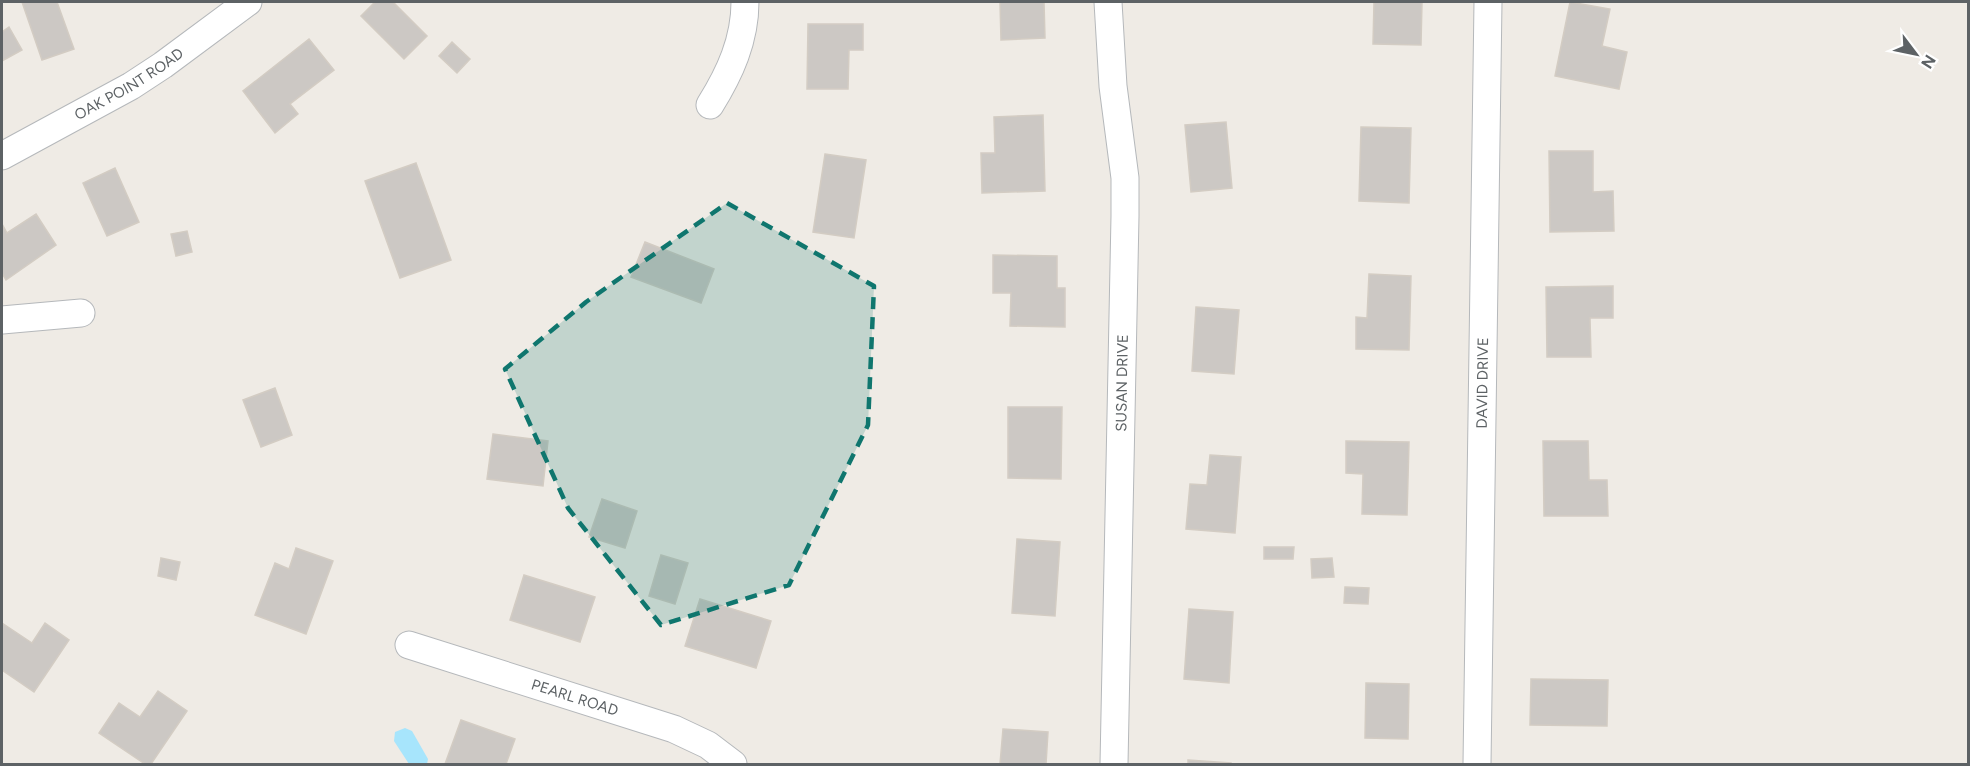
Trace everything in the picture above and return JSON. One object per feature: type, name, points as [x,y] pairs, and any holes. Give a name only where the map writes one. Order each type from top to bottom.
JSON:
[{"type":"street","name":"OAK POINT ROAD","points":[[2,156],[131,86],[248,2]]},
{"type":"street","points":[[710,105],[726,80],[736,56],[742,34],[745,2]]},
{"type":"street","name":"SUSAN DRIVE","points":[[1108,2],[1113,86],[1125,178],[1114,765]]},
{"type":"street","name":"DAVID DRIVE","points":[[1477,765],[1488,2]]},
{"type":"street","points":[[2,320],[81,313]]},
{"type":"street","name":"PEARL ROAD","points":[[409,645],[683,733],[708,745],[733,765]]},
{"type":"highlighted area","points":[[727,203],[874,286],[868,425],[789,585],[661,625],[568,508],[505,369],[586,302]]},
{"type":"water","points":[[405,728],[412,731],[428,759],[427,764],[409,764],[394,741],[395,732]]},
{"type":"building","points":[[22,2],[57,2],[74,49],[42,60]]},
{"type":"building","points":[[375,2],[393,2],[427,36],[404,59],[361,16]]},
{"type":"building","points":[[1000,2],[1044,2],[1045,38],[1001,40]]},
{"type":"building","points":[[1374,2],[1422,2],[1421,45],[1373,44]]},
{"type":"building","points":[[1570,2],[1610,9],[1602,46],[1627,52],[1619,89],[1555,76]]},
{"type":"building","points":[[808,24],[863,24],[863,50],[849,50],[848,89],[807,89]]},
{"type":"building","points":[[9,27],[22,50],[2,61],[2,32]]},
{"type":"building","points":[[309,39],[334,70],[290,104],[298,114],[275,133],[243,91]]},
{"type":"building","points":[[452,42],[470,59],[457,73],[439,56]]},
{"type":"building","points":[[1043,115],[1045,191],[982,193],[981,153],[995,153],[994,117]]},
{"type":"building","points":[[1226,122],[1232,188],[1191,192],[1185,125]]},
{"type":"building","points":[[1361,127],[1411,128],[1409,203],[1359,201]]},
{"type":"building","points":[[1549,151],[1593,151],[1593,192],[1613,191],[1614,231],[1550,232]]},
{"type":"building","points":[[825,154],[866,160],[854,238],[813,232]]},
{"type":"building","points":[[416,163],[451,260],[400,278],[365,181]]},
{"type":"building","points":[[115,168],[139,222],[107,236],[83,183]]},
{"type":"building","points":[[36,214],[56,245],[6,280],[2,273],[2,224],[7,233]]},
{"type":"building","points":[[187,231],[192,252],[176,256],[171,234]]},
{"type":"building","points":[[645,242],[714,269],[701,303],[631,277]]},
{"type":"building","points":[[993,255],[1057,256],[1057,288],[1065,288],[1065,327],[1010,326],[1011,293],[993,293]]},
{"type":"building","points":[[1369,274],[1411,276],[1409,350],[1356,349],[1356,317],[1367,318]]},
{"type":"building","points":[[1613,286],[1613,318],[1590,318],[1591,357],[1547,357],[1546,287]]},
{"type":"building","points":[[1196,307],[1239,310],[1234,374],[1192,371]]},
{"type":"building","points":[[275,388],[292,435],[261,447],[243,400]]},
{"type":"building","points":[[1008,407],[1062,407],[1061,479],[1008,478]]},
{"type":"building","points":[[493,434],[548,441],[543,486],[487,479]]},
{"type":"building","points":[[1346,441],[1409,442],[1407,515],[1362,514],[1363,474],[1346,473]]},
{"type":"building","points":[[1543,441],[1588,441],[1589,480],[1607,480],[1608,516],[1544,516]]},
{"type":"building","points":[[1210,455],[1241,457],[1235,533],[1186,529],[1190,484],[1207,485]]},
{"type":"building","points":[[602,499],[637,511],[625,548],[589,537]]},
{"type":"building","points":[[1017,539],[1060,542],[1055,616],[1012,613]]},
{"type":"building","points":[[1264,547],[1294,547],[1293,559],[1264,559]]},
{"type":"building","points":[[296,548],[333,561],[306,634],[255,615],[275,563],[289,569]]},
{"type":"building","points":[[661,555],[688,563],[675,604],[649,596]]},
{"type":"building","points":[[161,558],[180,562],[176,580],[158,576]]},
{"type":"building","points":[[1332,558],[1334,577],[1312,578],[1311,559]]},
{"type":"building","points":[[524,575],[595,597],[580,642],[510,620]]},
{"type":"building","points":[[1345,587],[1369,588],[1368,604],[1344,603]]},
{"type":"building","points":[[700,599],[771,621],[756,668],[685,646]]},
{"type":"building","points":[[1189,609],[1233,612],[1229,683],[1184,679]]},
{"type":"building","points":[[2,623],[32,643],[45,623],[69,640],[34,692],[2,670]]},
{"type":"building","points":[[1531,679],[1608,680],[1607,726],[1530,725]]},
{"type":"building","points":[[1366,683],[1409,684],[1408,739],[1365,738]]},
{"type":"building","points":[[158,691],[187,711],[151,764],[145,764],[99,733],[119,703],[140,717]]},
{"type":"building","points":[[461,720],[515,739],[506,764],[445,764]]},
{"type":"building","points":[[1003,729],[1048,732],[1046,764],[1000,764]]},
{"type":"building","points":[[1188,760],[1231,763],[1231,764],[1188,764]]}]
